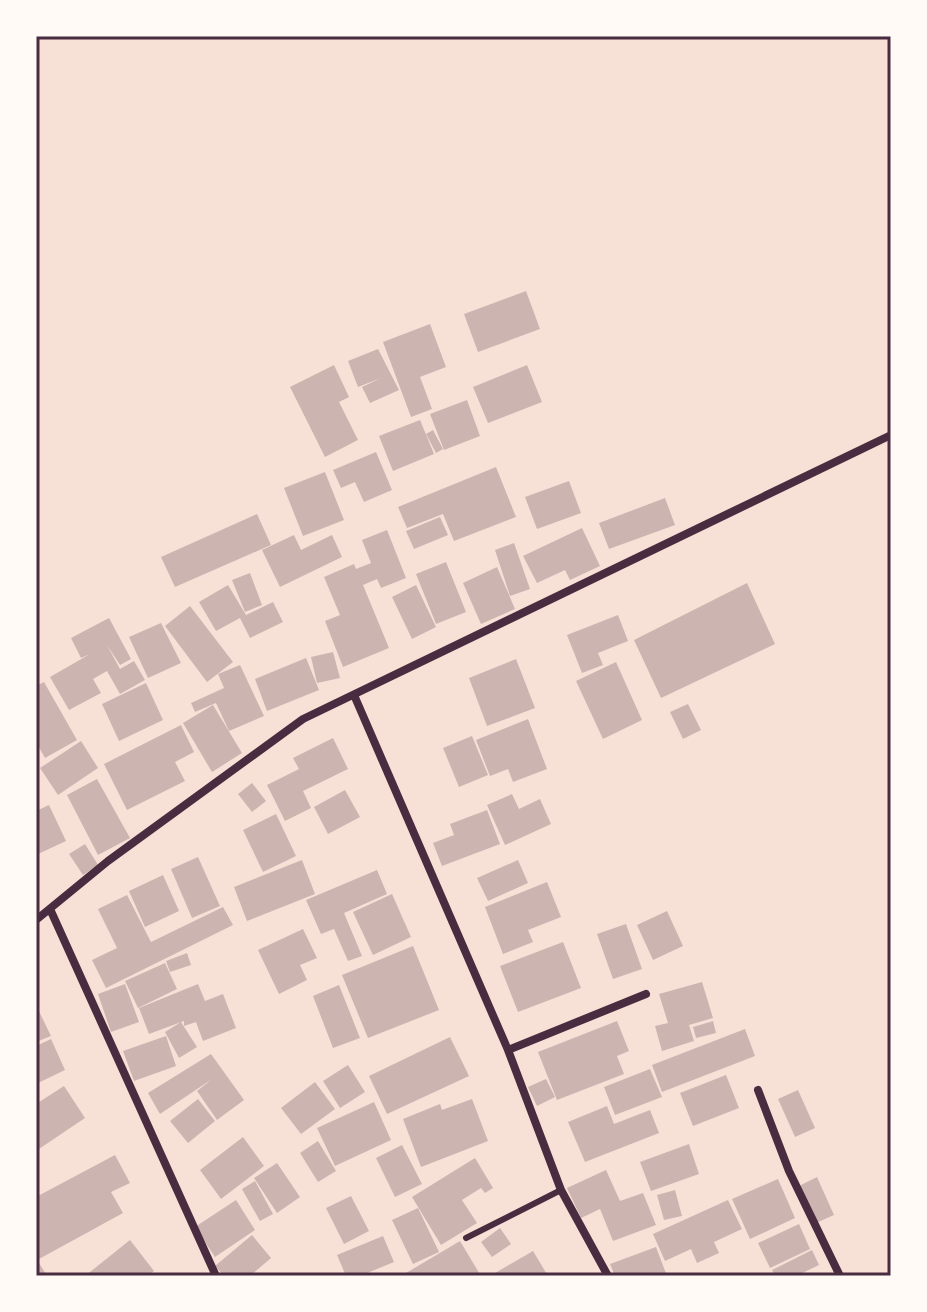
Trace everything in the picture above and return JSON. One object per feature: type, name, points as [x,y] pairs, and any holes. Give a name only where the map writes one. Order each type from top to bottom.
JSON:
[{"type":"street","points":[[36,920],[272,738],[354,695],[891,435]]},
{"type":"street","points":[[354,695],[508,1050],[561,1190],[608,1276]]},
{"type":"street","points":[[50,909],[216,1276]]},
{"type":"street","points":[[508,1050],[646,994]]},
{"type":"street","points":[[758,1090],[789,1171],[840,1276]]},
{"type":"lane","points":[[466,1238],[561,1190]]},
{"type":"building","points":[[526,291],[540,329],[478,352],[464,314]]},
{"type":"building","points":[[430,324],[446,367],[420,377],[432,409],[411,417],[383,342]]},
{"type":"building","points":[[378,349],[399,390],[370,403],[362,387],[381,378],[358,387],[348,361]]},
{"type":"building","points":[[334,365],[349,397],[339,402],[358,440],[325,457],[290,387]]},
{"type":"building","points":[[527,365],[542,402],[488,423],[473,387]]},
{"type":"building","points":[[467,400],[480,436],[444,450],[430,414]]},
{"type":"building","points":[[420,420],[434,454],[393,471],[379,436]]},
{"type":"building","points":[[433,430],[443,449],[436,453],[426,434]]},
{"type":"building","points":[[376,452],[392,490],[364,502],[355,482],[341,488],[333,470]]},
{"type":"building","points":[[496,467],[516,517],[454,541],[443,514],[407,528],[398,507]]},
{"type":"building","points":[[325,472],[344,520],[303,536],[284,488]]},
{"type":"building","points":[[569,481],[581,513],[537,529],[525,497]]},
{"type":"building","points":[[665,498],[675,525],[609,549],[599,523]]},
{"type":"building","points":[[257,514],[271,545],[175,587],[161,557]]},
{"type":"building","points":[[440,517],[448,535],[414,549],[406,531]]},
{"type":"building","points":[[582,528],[600,566],[570,580],[565,570],[537,583],[523,556]]},
{"type":"building","points":[[387,530],[406,578],[381,588],[377,579],[363,585],[389,648],[343,667],[325,621],[340,615],[324,577],[354,564],[356,569],[371,563],[362,540]]},
{"type":"building","points":[[294,535],[301,550],[332,535],[342,557],[280,587],[262,550]]},
{"type":"building","points":[[514,543],[530,589],[510,596],[495,550]]},
{"type":"building","points":[[446,562],[466,612],[436,624],[416,574]]},
{"type":"building","points":[[497,567],[515,609],[481,624],[463,583]]},
{"type":"building","points":[[250,573],[262,605],[245,612],[232,580]]},
{"type":"building","points":[[747,583],[775,644],[661,698],[634,640]]},
{"type":"building","points":[[228,585],[246,615],[273,602],[283,622],[250,638],[240,618],[216,631],[199,602]]},
{"type":"building","points":[[416,585],[436,627],[412,639],[392,597]]},
{"type":"building","points":[[190,606],[233,662],[207,682],[165,626]]},
{"type":"building","points":[[618,615],[628,641],[598,653],[603,665],[582,673],[567,635]]},
{"type":"building","points":[[109,618],[131,659],[120,665],[107,645],[120,669],[134,661],[145,680],[120,694],[107,671],[93,679],[101,693],[69,710],[50,677],[90,654],[81,658],[71,638]]},
{"type":"building","points":[[161,623],[181,663],[148,678],[129,637]]},
{"type":"building","points":[[333,652],[340,678],[317,683],[311,657]]},
{"type":"building","points":[[306,658],[319,690],[267,711],[255,679]]},
{"type":"building","points":[[516,659],[535,708],[487,726],[469,678]]},
{"type":"building","points":[[616,662],[642,720],[603,739],[576,681]]},
{"type":"building","points":[[240,665],[264,716],[229,731],[216,703],[195,712],[191,703],[224,688],[218,674]]},
{"type":"building","points":[[44,682],[77,740],[45,758],[36,742],[36,686]]},
{"type":"building","points":[[146,683],[163,720],[119,741],[102,704]]},
{"type":"building","points":[[688,704],[701,730],[683,739],[670,712]]},
{"type":"building","points":[[213,705],[242,753],[212,772],[183,723]]},
{"type":"building","points":[[528,719],[547,769],[513,782],[508,769],[490,776],[476,740]]},
{"type":"building","points":[[181,725],[194,752],[175,762],[185,781],[127,810],[104,764]]},
{"type":"building","points":[[472,736],[488,775],[459,787],[443,748]]},
{"type":"building","points":[[333,738],[348,769],[303,791],[311,808],[285,821],[267,785],[299,769],[293,758]]},
{"type":"building","points":[[81,741],[98,768],[58,795],[40,768]]},
{"type":"building","points":[[97,779],[130,838],[98,855],[67,795]]},
{"type":"building","points":[[252,783],[266,801],[252,812],[238,794]]},
{"type":"building","points":[[345,790],[360,817],[328,834],[314,807]]},
{"type":"building","points":[[512,794],[519,809],[540,799],[551,824],[505,845],[487,805]]},
{"type":"building","points":[[49,805],[66,841],[36,855],[36,811]]},
{"type":"building","points":[[487,810],[500,844],[442,866],[433,843],[454,835],[450,824]]},
{"type":"building","points":[[276,814],[296,856],[263,872],[243,830]]},
{"type":"building","points":[[85,844],[98,865],[83,875],[69,854]]},
{"type":"building","points":[[198,857],[220,906],[192,918],[171,869]]},
{"type":"building","points":[[302,860],[315,894],[247,921],[234,887]]},
{"type":"building","points":[[518,860],[528,883],[488,901],[477,878]]},
{"type":"building","points":[[377,870],[387,894],[344,913],[362,956],[348,961],[334,929],[321,934],[306,900]]},
{"type":"building","points":[[163,875],[179,911],[145,927],[129,891]]},
{"type":"building","points":[[547,882],[561,917],[528,930],[533,942],[503,954],[485,907]]},
{"type":"building","points":[[392,894],[411,937],[373,955],[353,912]]},
{"type":"building","points":[[127,895],[151,942],[223,907],[233,925],[106,988],[92,960],[117,948],[98,909]]},
{"type":"building","points":[[667,911],[683,946],[653,960],[637,925]]},
{"type":"building","points":[[626,924],[642,969],[613,979],[597,934]]},
{"type":"building","points":[[303,929],[317,958],[300,965],[307,980],[279,994],[258,950]]},
{"type":"building","points":[[563,942],[581,988],[518,1012],[500,966]]},
{"type":"building","points":[[413,946],[439,1010],[368,1038],[342,975]]},
{"type":"building","points":[[187,953],[191,965],[170,972],[166,961]]},
{"type":"building","points":[[165,963],[177,989],[138,1008],[125,981]]},
{"type":"building","points":[[702,982],[713,1018],[689,1025],[694,1041],[662,1051],[655,1026],[668,1023],[659,994]]},
{"type":"building","points":[[125,984],[139,1022],[111,1032],[98,994]]},
{"type":"building","points":[[198,984],[205,1001],[223,994],[236,1028],[203,1041],[196,1022],[184,1026],[184,1021],[149,1034],[139,1008]]},
{"type":"building","points":[[339,985],[360,1038],[333,1048],[313,996]]},
{"type":"building","points":[[36,1005],[51,1036],[36,1042]]},
{"type":"building","points":[[617,1021],[629,1051],[617,1056],[624,1074],[557,1100],[538,1052]]},
{"type":"building","points":[[713,1021],[716,1033],[696,1038],[693,1027]]},
{"type":"building","points":[[181,1022],[197,1047],[179,1058],[165,1032]]},
{"type":"building","points":[[745,1029],[755,1056],[662,1092],[652,1065]]},
{"type":"building","points":[[166,1036],[176,1066],[134,1081],[123,1051]]},
{"type":"building","points":[[450,1037],[469,1076],[387,1114],[369,1076]]},
{"type":"building","points":[[51,1039],[65,1070],[36,1084],[36,1046]]},
{"type":"building","points":[[211,1054],[244,1100],[217,1120],[197,1091],[212,1079],[160,1114],[148,1093]]},
{"type":"building","points":[[348,1065],[365,1092],[340,1108],[323,1081]]},
{"type":"building","points":[[650,1069],[662,1097],[615,1115],[604,1087]]},
{"type":"building","points":[[726,1075],[739,1108],[693,1126],[680,1093]]},
{"type":"building","points":[[546,1079],[555,1097],[537,1106],[528,1087]]},
{"type":"building","points":[[315,1082],[335,1109],[301,1134],[281,1108]]},
{"type":"building","points":[[64,1086],[85,1118],[36,1151],[36,1104]]},
{"type":"building","points":[[798,1090],[815,1128],[795,1137],[778,1099]]},
{"type":"building","points":[[198,1099],[215,1121],[188,1143],[170,1121]]},
{"type":"building","points":[[472,1099],[488,1141],[421,1167],[403,1119],[440,1104],[442,1110]]},
{"type":"building","points":[[374,1102],[391,1140],[335,1166],[317,1128]]},
{"type":"building","points":[[607,1106],[614,1124],[650,1110],[659,1133],[585,1162],[568,1122]]},
{"type":"building","points":[[243,1137],[264,1166],[221,1199],[200,1170]]},
{"type":"building","points":[[318,1141],[336,1171],[318,1182],[300,1153]]},
{"type":"building","points":[[689,1144],[699,1174],[651,1191],[640,1162]]},
{"type":"building","points":[[402,1145],[422,1184],[395,1197],[376,1158]]},
{"type":"building","points":[[115,1155],[130,1183],[111,1192],[123,1213],[39,1259],[36,1253],[36,1197]]},
{"type":"building","points":[[475,1158],[493,1188],[485,1193],[481,1188],[462,1200],[477,1223],[441,1245],[412,1197]]},
{"type":"building","points":[[277,1163],[300,1197],[277,1213],[254,1178]]},
{"type":"building","points":[[606,1170],[620,1201],[643,1193],[656,1225],[613,1241],[600,1209],[581,1218],[567,1188]]},
{"type":"building","points":[[817,1177],[834,1215],[816,1223],[799,1186]]},
{"type":"building","points":[[778,1179],[795,1218],[750,1239],[732,1199]]},
{"type":"building","points":[[255,1181],[273,1214],[260,1221],[242,1189]]},
{"type":"building","points":[[675,1190],[682,1216],[664,1220],[657,1195]]},
{"type":"building","points":[[351,1196],[369,1231],[344,1244],[326,1208]]},
{"type":"building","points":[[236,1200],[255,1230],[215,1257],[195,1227]]},
{"type":"building","points":[[728,1200],[742,1229],[714,1242],[719,1253],[697,1263],[691,1249],[665,1261],[653,1234]]},
{"type":"building","points":[[418,1208],[439,1252],[413,1264],[392,1220]]},
{"type":"building","points":[[799,1224],[810,1249],[770,1268],[758,1243]]},
{"type":"building","points":[[500,1228],[511,1244],[492,1257],[481,1242]]},
{"type":"building","points":[[252,1235],[271,1258],[250,1276],[224,1276],[215,1266]]},
{"type":"building","points":[[383,1236],[394,1262],[360,1276],[346,1276],[337,1255]]},
{"type":"building","points":[[130,1240],[154,1271],[147,1276],[85,1276]]},
{"type":"building","points":[[460,1241],[481,1276],[408,1276],[406,1273]]},
{"type":"building","points":[[656,1247],[667,1276],[642,1276],[641,1272],[639,1276],[615,1276],[610,1264]]},
{"type":"building","points":[[812,1250],[819,1265],[796,1276],[775,1276],[772,1270]]},
{"type":"building","points":[[533,1251],[548,1276],[490,1276]]},
{"type":"building","points":[[36,1258],[47,1276],[36,1276]]}]
